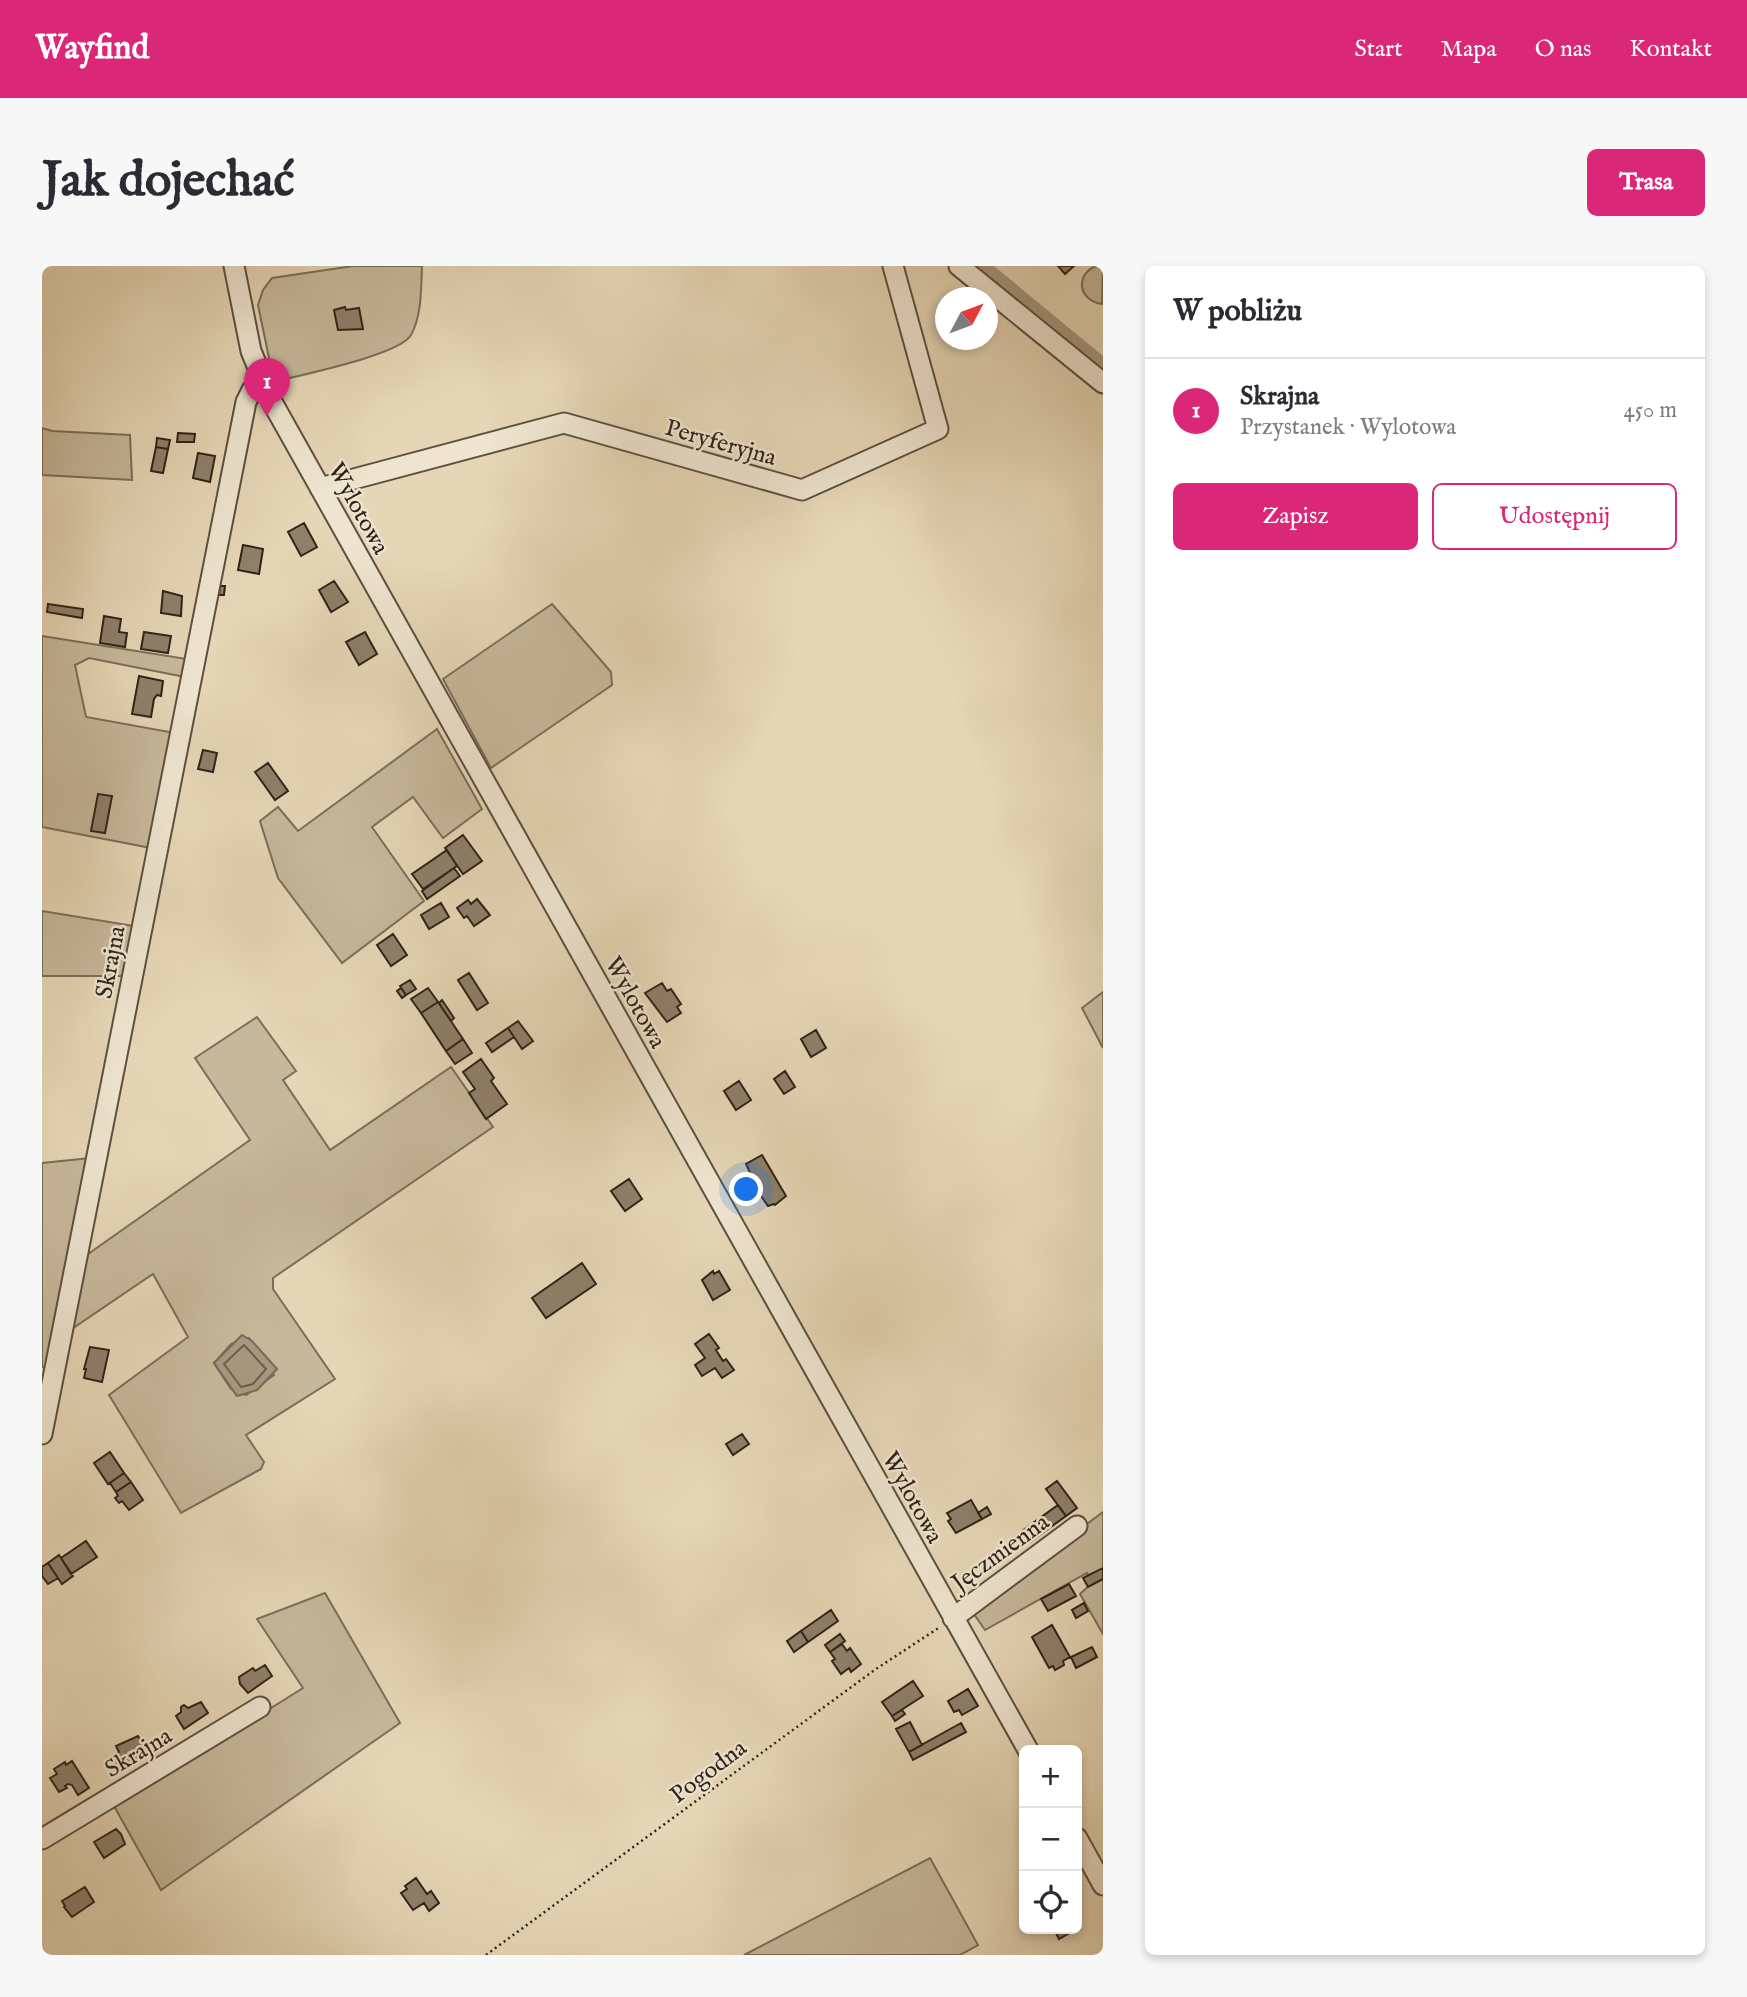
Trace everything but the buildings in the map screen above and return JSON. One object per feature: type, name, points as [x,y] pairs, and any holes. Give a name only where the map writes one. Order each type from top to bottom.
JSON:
[{"type":"street","name":"Wylotowa","points":[[234,266],[251,351],[263,383],[1025,1745]]},
{"type":"street","name":"Peryferyjna","points":[[320,488],[564,423],[802,489],[938,429],[893,266]]},
{"type":"street","points":[[959,266],[1103,383]]},
{"type":"street","name":"Skrajna","points":[[42,1434],[246,402],[252,390],[263,383]]},
{"type":"street","name":"Jęczmienna","points":[[953,1618],[1077,1526]]},
{"type":"street","name":"Skrajna","points":[[42,1839],[260,1707]]},
{"type":"street","points":[[1082,1847],[1103,1885]]},
{"type":"path","name":"Pogodna","points":[[486,1955],[876,1669],[953,1618]]},
{"type":"shaded area","points":[[353,266],[422,266],[419,310],[411,335],[389,350],[370,357],[274,382],[258,305],[263,290],[272,278]]},
{"type":"shaded area","points":[[1096,266],[1103,266],[1102,304],[1088,298],[1082,287],[1084,275]]},
{"type":"shaded area","points":[[42,428],[52,431],[130,435],[132,480],[42,475]]},
{"type":"shaded area","points":[[552,604],[611,672],[612,685],[491,768],[443,679]]},
{"type":"shaded area","points":[[42,636],[187,659],[185,677],[89,658],[75,665],[86,717],[175,733],[151,848],[42,827]]},
{"type":"shaded area","points":[[437,729],[482,809],[443,838],[413,797],[372,827],[424,901],[342,963],[278,878],[260,821],[278,807],[298,831]]},
{"type":"shaded area","points":[[42,911],[134,926],[125,976],[42,976]]},
{"type":"shaded area","points":[[1103,992],[1103,1048],[1082,1008]]},
{"type":"shaded area","points":[[257,1017],[296,1071],[283,1080],[330,1150],[451,1067],[493,1127],[273,1278],[273,1289],[335,1379],[246,1435],[264,1462],[261,1469],[181,1513],[109,1395],[188,1337],[153,1274],[69,1331],[51,1367],[42,1367],[42,1163],[91,1158],[73,1254],[88,1254],[250,1140],[195,1058]],"holes":[[[249,1338],[274,1375],[246,1395],[231,1389],[214,1363],[231,1344]]]},
{"type":"shaded area","points":[[1103,1512],[1103,1634],[1080,1594],[1092,1583],[1087,1573],[985,1630],[974,1614],[990,1596]]},
{"type":"shaded area","points":[[325,1593],[400,1723],[161,1890],[114,1806],[303,1688],[257,1619]]},
{"type":"shaded area","points":[[930,1858],[978,1945],[960,1955],[744,1955]]},
{"type":"water","points":[[242,1335],[252,1341],[277,1369],[257,1390],[237,1396],[214,1363]]},
{"type":"waterway","points":[[983,266],[1103,365]]},
{"type":"place","name":"Skrajna","points":[[267,416]]}]
